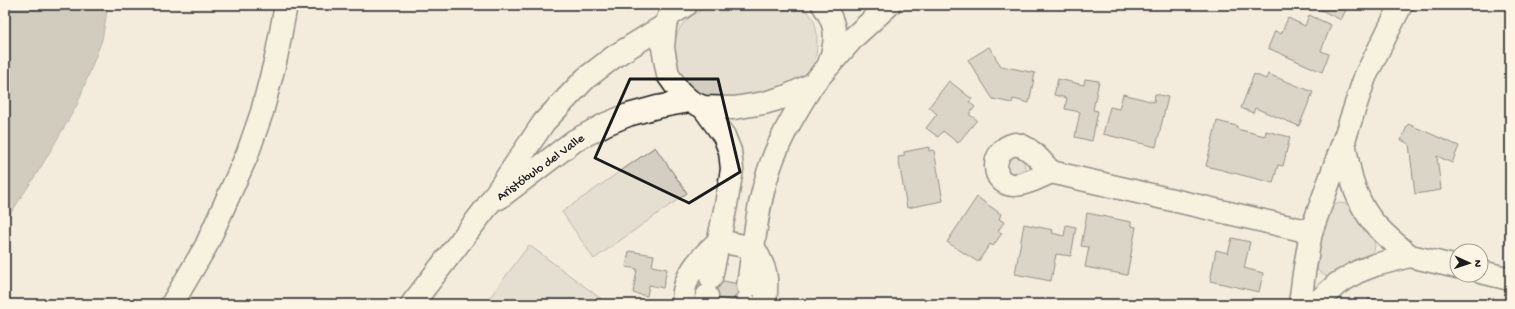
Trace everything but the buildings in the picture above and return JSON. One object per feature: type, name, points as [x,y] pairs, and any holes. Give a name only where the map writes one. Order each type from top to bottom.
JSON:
[{"type":"street","points":[[172,304],[206,246],[248,156],[275,64],[286,5]]},
{"type":"street","points":[[820,76],[834,48],[835,32],[829,14],[823,5]]},
{"type":"street","points":[[746,298],[759,211],[766,180],[773,158],[795,113],[820,76],[854,37],[890,5]]},
{"type":"street","points":[[1300,304],[1311,232],[1365,77],[1401,5]]},
{"type":"street","points":[[673,13],[663,48],[668,75],[680,92],[696,104],[724,136],[730,151],[732,169],[719,241],[707,293]]},
{"type":"street","name":"Aristóbulo del Valle","points":[[412,304],[486,208],[544,122],[586,78],[673,13]]},
{"type":"street","name":"Aristóbulo del Valle","points":[[486,208],[574,141],[606,124],[628,115],[657,107],[696,104],[734,108],[764,103],[785,97],[820,76]]},
{"type":"street","points":[[1344,140],[1349,170],[1356,194],[1369,218],[1384,234],[1410,256],[1449,265]]},
{"type":"street","points":[[1051,172],[1311,232]]},
{"type":"street","points":[[719,241],[754,248],[764,266],[767,281],[765,304]]},
{"type":"street","points":[[684,304],[683,297],[688,278],[701,257],[719,241]]},
{"type":"street","points":[[1315,304],[1337,284],[1357,272],[1375,265],[1410,256]]},
{"type":"street","points":[[1489,274],[1510,279]]},
{"type":"highlighted area","points":[[630,79],[718,79],[740,172],[689,203],[595,158]]},
{"type":"shaded area","points":[[5,5],[108,5],[102,40],[77,105],[41,167],[5,222]]},
{"type":"shaded area","points":[[712,5],[800,5],[812,17],[816,30],[816,53],[815,60],[811,67],[794,83],[775,91],[754,95],[720,98],[699,93],[686,82],[677,67],[674,50],[675,41],[677,33],[685,22],[697,13]]},
{"type":"shaded area","points":[[655,147],[687,193],[594,259],[562,212]]},
{"type":"shaded area","points":[[1510,150],[1510,204],[1505,193],[1506,160]]},
{"type":"shaded area","points":[[1015,156],[1023,160],[1025,168],[1024,174],[1014,180],[1003,163],[1005,160]]},
{"type":"shaded area","points":[[1339,203],[1346,204],[1353,209],[1374,239],[1375,246],[1374,251],[1366,260],[1337,275],[1327,277],[1318,271],[1315,263],[1329,208]]},
{"type":"shaded area","points":[[529,245],[608,304],[485,304]]}]
